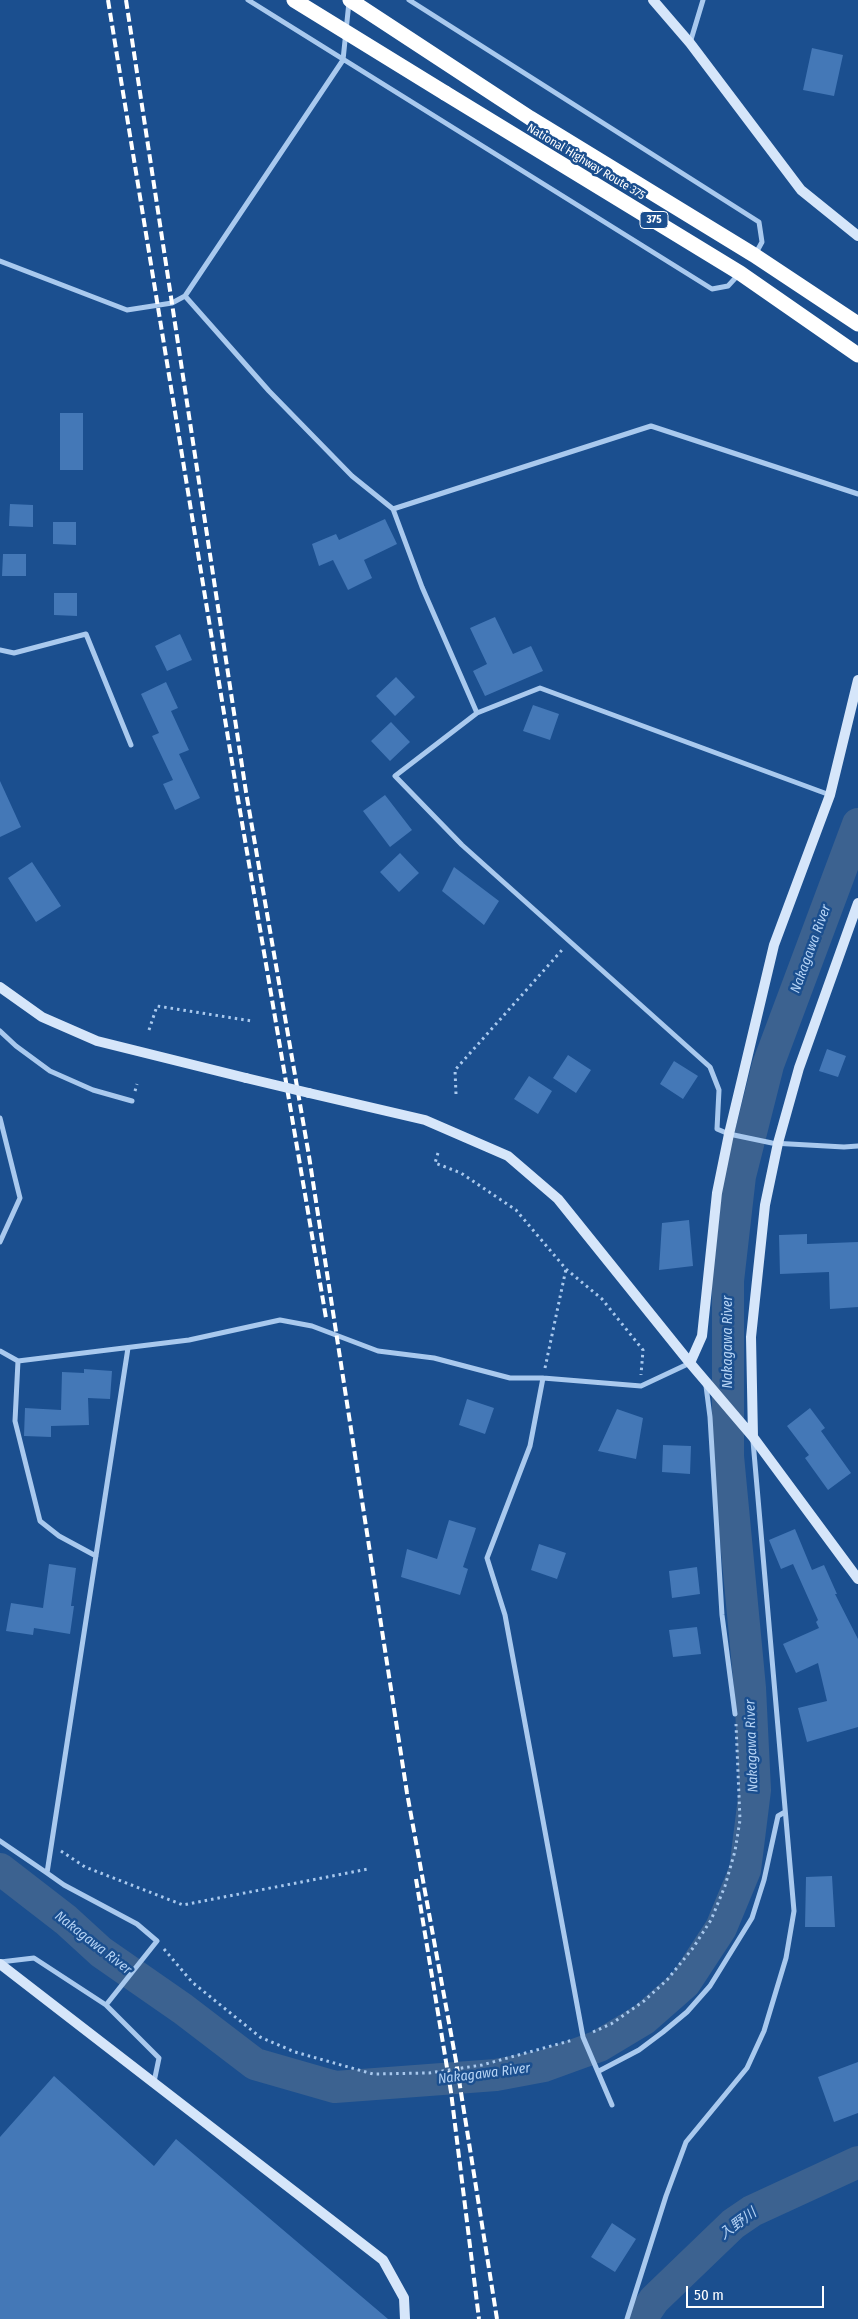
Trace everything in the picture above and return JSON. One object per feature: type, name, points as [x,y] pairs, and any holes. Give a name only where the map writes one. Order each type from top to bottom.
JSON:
[{"type":"highway","name":"National Highway Route 375","points":[[294,0],[740,273],[858,355]]},
{"type":"highway","name":"National Highway Route 375","points":[[349,0],[530,118],[754,255],[858,324]]},
{"type":"street","points":[[248,0],[712,289],[728,286],[740,273]]},
{"type":"street","points":[[0,261],[127,310],[172,303],[185,296],[343,60],[349,0]]},
{"type":"street","points":[[409,0],[759,222],[762,242],[754,255]]},
{"type":"street","points":[[653,0],[690,43],[801,190],[858,236]]},
{"type":"street","points":[[690,43],[703,0]]},
{"type":"street","points":[[185,296],[270,391],[352,476],[393,509],[422,587],[477,713]]},
{"type":"street","points":[[393,509],[651,426],[858,494]]},
{"type":"street","points":[[0,650],[14,652],[86,634],[131,744]]},
{"type":"street","points":[[0,1351],[18,1361],[189,1340],[280,1320],[312,1326],[378,1351],[434,1358],[510,1378],[543,1378],[641,1386],[690,1363],[702,1336],[717,1193],[734,1135],[774,945],[830,795],[858,680]]},
{"type":"street","points":[[830,795],[540,688],[477,713],[395,776],[462,844],[710,1068],[719,1090],[718,1129],[734,1135],[775,1143],[844,1147],[858,1146]]},
{"type":"street","points":[[627,2319],[666,2196],[686,2142],[747,2068],[764,2031],[777,1994],[786,1958],[794,1911],[753,1437],[751,1337],[765,1205],[775,1143],[799,1068],[858,904]]},
{"type":"street","points":[[0,987],[42,1017],[97,1042],[425,1120],[508,1156],[558,1199],[690,1363],[753,1437],[858,1579]]},
{"type":"street","points":[[0,1031],[16,1046],[50,1071],[94,1090],[132,1102]]},
{"type":"street","points":[[0,1118],[20,1198],[0,1242]]},
{"type":"street","points":[[0,1147],[8,1144]]},
{"type":"street","points":[[47,1873],[128,1348]]},
{"type":"street","points":[[18,1361],[15,1421],[40,1521],[60,1536],[96,1556]]},
{"type":"street","points":[[543,1378],[530,1446],[487,1558],[505,1615],[584,2040],[599,2071],[612,2105]]},
{"type":"street","points":[[706,1382],[710,1418],[722,1615],[735,1714]]},
{"type":"street","points":[[599,2071],[639,2050],[663,2032],[686,2012],[710,1986],[752,1918],[764,1880],[778,1816],[785,1812]]},
{"type":"street","points":[[0,1841],[64,1885],[138,1924],[157,1941],[106,2005]]},
{"type":"street","points":[[0,1963],[34,1958],[106,2005],[159,2058],[154,2083]]},
{"type":"street","points":[[0,1963],[383,2260],[404,2298],[405,2319]]},
{"type":"path","points":[[456,1094],[455,1070],[570,942]]},
{"type":"path","points":[[149,1030],[157,1006],[252,1021]]},
{"type":"path","points":[[438,1153],[435,1163],[461,1173],[516,1210],[566,1269],[602,1298],[643,1350],[641,1386]]},
{"type":"path","points":[[543,1378],[566,1269]]},
{"type":"path","points":[[157,1941],[192,1982],[260,2037],[295,2052],[373,2074],[429,2073],[482,2065],[584,2040],[644,2001],[667,1980],[693,1948],[711,1920],[725,1886],[735,1851],[740,1820],[735,1714]]},
{"type":"path","points":[[51,1847],[68,1854],[85,1867],[183,1904],[368,1869]]},
{"type":"building","points":[[812,48],[843,55],[834,96],[803,90]]},
{"type":"building","points":[[60,413],[83,413],[83,470],[60,470]]},
{"type":"building","points":[[10,504],[33,505],[33,527],[9,526]]},
{"type":"building","points":[[385,519],[397,544],[364,560],[372,578],[348,590],[333,560],[319,566],[312,544],[336,534],[339,540]]},
{"type":"building","points":[[53,522],[76,522],[76,545],[53,544]]},
{"type":"building","points":[[3,554],[26,554],[26,576],[2,576]]},
{"type":"building","points":[[54,593],[77,593],[77,616],[54,615]]},
{"type":"building","points":[[495,617],[513,654],[531,646],[543,671],[485,696],[473,671],[487,664],[470,628]]},
{"type":"building","points":[[180,634],[192,660],[167,671],[155,646]]},
{"type":"building","points":[[396,677],[415,697],[395,716],[376,696]]},
{"type":"building","points":[[166,682],[178,708],[171,711],[189,750],[179,754],[200,798],[175,810],[163,784],[173,780],[152,736],[159,733],[141,694]]},
{"type":"building","points":[[533,705],[559,714],[550,740],[523,731]]},
{"type":"building","points":[[391,722],[410,742],[390,761],[371,741]]},
{"type":"building","points":[[0,781],[21,827],[0,837]]},
{"type":"building","points":[[385,795],[412,830],[390,847],[363,811]]},
{"type":"building","points":[[400,853],[419,873],[399,892],[380,872]]},
{"type":"building","points":[[32,862],[61,906],[36,922],[8,878]]},
{"type":"building","points":[[454,867],[499,901],[484,925],[442,891]]},
{"type":"building","points":[[827,1049],[846,1056],[838,1077],[819,1071]]},
{"type":"building","points":[[568,1055],[591,1070],[576,1093],[553,1078]]},
{"type":"building","points":[[674,1061],[698,1076],[683,1099],[660,1084]]},
{"type":"building","points":[[529,1076],[552,1091],[538,1114],[514,1099]]},
{"type":"building","points":[[689,1220],[693,1266],[659,1270],[662,1223]]},
{"type":"building","points":[[807,1234],[807,1244],[858,1242],[858,1307],[830,1309],[829,1272],[780,1274],[779,1235]]},
{"type":"building","points":[[84,1369],[112,1371],[110,1399],[88,1398],[89,1425],[51,1426],[51,1437],[24,1436],[25,1408],[61,1410],[62,1372],[84,1373]]},
{"type":"building","points":[[467,1399],[494,1408],[485,1434],[459,1425]]},
{"type":"building","points":[[810,1408],[825,1428],[821,1431],[851,1473],[828,1490],[805,1458],[809,1455],[787,1426]]},
{"type":"building","points":[[617,1409],[643,1418],[636,1459],[598,1451]]},
{"type":"building","points":[[663,1445],[691,1446],[690,1474],[662,1472]]},
{"type":"building","points":[[449,1520],[476,1528],[463,1567],[468,1569],[460,1595],[401,1577],[407,1549],[437,1559]]},
{"type":"building","points":[[795,1529],[812,1570],[824,1565],[837,1594],[835,1594],[858,1639],[858,1727],[807,1742],[798,1708],[827,1701],[818,1663],[796,1673],[783,1644],[819,1628],[816,1622],[818,1620],[793,1564],[781,1569],[769,1540]]},
{"type":"building","points":[[539,1544],[566,1553],[557,1579],[531,1570]]},
{"type":"building","points":[[49,1564],[76,1568],[71,1606],[74,1606],[70,1634],[34,1628],[33,1635],[6,1631],[11,1603],[43,1608]]},
{"type":"building","points":[[697,1567],[700,1594],[672,1598],[669,1571]]},
{"type":"building","points":[[697,1627],[701,1654],[673,1657],[669,1630]]},
{"type":"building","points":[[832,1876],[835,1927],[805,1927],[806,1877]]},
{"type":"building","points":[[858,2062],[858,2113],[834,2122],[818,2077]]},
{"type":"building","points":[[54,2076],[154,2166],[176,2139],[388,2319],[0,2319],[0,2137]]},
{"type":"building","points":[[612,2223],[636,2239],[615,2272],[591,2257]]},
{"type":"waterway","name":"Nakagawa River","points":[[0,1869],[66,1920],[101,1952],[183,2009],[255,2064],[335,2087],[496,2075],[544,2066],[599,2046],[644,2019],[685,1983],[721,1928],[745,1870],[755,1790],[750,1688],[728,1456],[728,1281],[740,1176],[768,1065],[858,824]]},
{"type":"waterway","name":"入野川","points":[[641,2319],[654,2300],[733,2224],[752,2211],[858,2162]]},
{"type":"railway","points":[[108,0],[237,793],[326,1318]]},
{"type":"railway","points":[[126,0],[246,792],[309,1156],[407,1793],[456,2061],[497,2319]]},
{"type":"railway","points":[[416,1879],[451,2092],[479,2319]]}]
